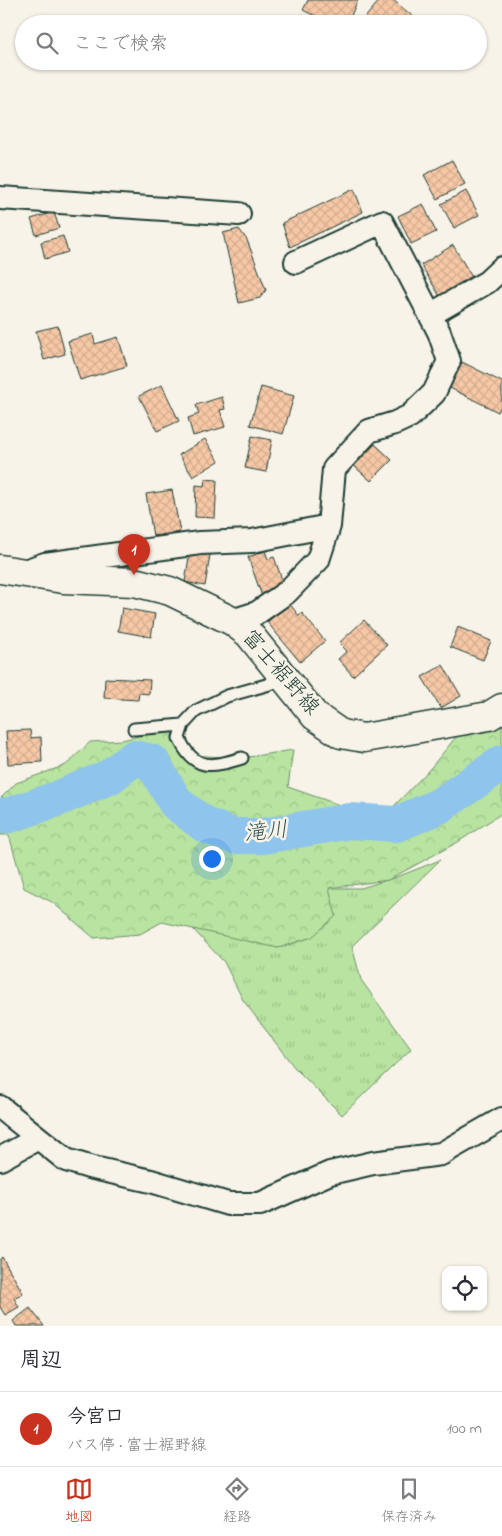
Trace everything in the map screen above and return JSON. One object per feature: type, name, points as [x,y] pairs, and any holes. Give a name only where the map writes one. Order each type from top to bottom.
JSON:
[{"type":"main road","name":"富士裾野線","points":[[9,571],[63,579],[134,582],[170,591],[232,620],[249,634],[316,716],[341,734],[364,738],[488,716],[502,708]]},
{"type":"street","points":[[0,198],[239,214]]},
{"type":"street","points":[[232,620],[257,613],[287,592],[318,560],[329,526],[334,469],[369,430],[395,423],[410,416],[434,393],[449,361],[439,332],[382,222],[296,262]]},
{"type":"street","points":[[430,315],[487,282],[502,268]]},
{"type":"street","points":[[9,571],[45,564],[200,543],[252,541],[329,526]]},
{"type":"street","points":[[0,1107],[66,1160],[151,1181],[228,1204],[260,1204],[330,1173],[373,1163],[441,1154],[502,1119]]},
{"type":"street","points":[[0,1159],[38,1138]]},
{"type":"lane","points":[[242,758],[206,766],[195,760],[183,747],[179,738],[183,725],[196,711],[227,696],[286,679]]},
{"type":"lane","points":[[134,729],[183,725]]},
{"type":"green space","points":[[502,722],[502,813],[458,842],[388,880],[329,888],[336,916],[312,937],[278,948],[162,922],[140,934],[94,938],[52,902],[24,888],[9,835],[0,835],[0,799],[16,783],[66,765],[90,742],[122,740],[183,725],[190,755],[242,758],[293,750],[288,787],[351,809],[393,807],[428,771],[456,737],[495,726]]},
{"type":"green space","points":[[440,860],[352,946],[361,980],[411,1049],[342,1115],[294,1067],[243,1000],[224,962],[192,928],[221,928],[278,948],[312,937],[329,888],[361,888],[397,877]]},
{"type":"building","points":[[308,0],[358,0],[351,15],[313,15],[303,10]]},
{"type":"building","points":[[380,0],[393,0],[411,15],[367,15]]},
{"type":"building","points":[[452,160],[465,184],[437,199],[424,175]]},
{"type":"building","points":[[354,189],[363,212],[290,247],[282,223]]},
{"type":"building","points":[[466,191],[479,215],[454,228],[441,204]]},
{"type":"building","points":[[423,204],[436,232],[411,244],[398,216]]},
{"type":"building","points":[[54,212],[59,228],[36,235],[31,219]]},
{"type":"building","points":[[239,229],[247,240],[266,290],[260,298],[239,303],[223,233]]},
{"type":"building","points":[[63,236],[68,252],[45,259],[41,242]]},
{"type":"building","points":[[453,245],[473,279],[441,298],[421,265]]},
{"type":"building","points":[[58,326],[65,354],[44,360],[36,331]]},
{"type":"building","points":[[93,334],[95,344],[118,337],[127,366],[80,380],[68,341]]},
{"type":"building","points":[[462,362],[502,382],[502,404],[498,412],[450,388]]},
{"type":"building","points":[[162,385],[179,421],[157,431],[139,396]]},
{"type":"building","points":[[261,387],[294,396],[283,434],[250,425]]},
{"type":"building","points":[[222,397],[225,409],[220,410],[225,427],[193,436],[188,418],[199,414],[196,405]]},
{"type":"building","points":[[252,436],[272,440],[266,472],[245,468]]},
{"type":"building","points":[[205,439],[219,461],[193,477],[179,455]]},
{"type":"building","points":[[375,444],[392,460],[371,481],[354,466]]},
{"type":"building","points":[[205,479],[217,480],[215,518],[195,517],[196,485],[204,486]]},
{"type":"building","points":[[172,490],[180,532],[153,536],[146,494]]},
{"type":"building","points":[[190,551],[210,555],[205,586],[185,582]]},
{"type":"building","points":[[265,551],[268,559],[274,557],[286,591],[263,599],[248,557]]},
{"type":"building","points":[[289,603],[299,616],[302,613],[325,641],[300,662],[267,622]]},
{"type":"building","points":[[122,608],[155,614],[151,637],[118,631]]},
{"type":"building","points":[[364,620],[387,645],[353,676],[338,659],[347,651],[339,643]]},
{"type":"building","points":[[458,627],[491,641],[483,660],[450,647]]},
{"type":"building","points":[[443,665],[461,696],[441,708],[422,677]]},
{"type":"building","points":[[105,678],[150,680],[149,694],[139,693],[138,700],[104,698]]},
{"type":"building","points":[[30,730],[31,738],[41,737],[42,762],[8,764],[6,731]]},
{"type":"building","points":[[2,1257],[23,1293],[14,1298],[19,1307],[5,1315],[0,1307],[0,1259]]},
{"type":"building","points":[[30,1308],[44,1326],[16,1326],[13,1321]]},
{"type":"waterway","name":"滝川","points":[[0,816],[10,815],[57,799],[109,777],[134,758],[152,762],[176,803],[205,825],[234,836],[263,836],[350,821],[397,824],[439,806],[502,763]]},
{"type":"place","name":"今宮口","points":[[134,575]]}]
